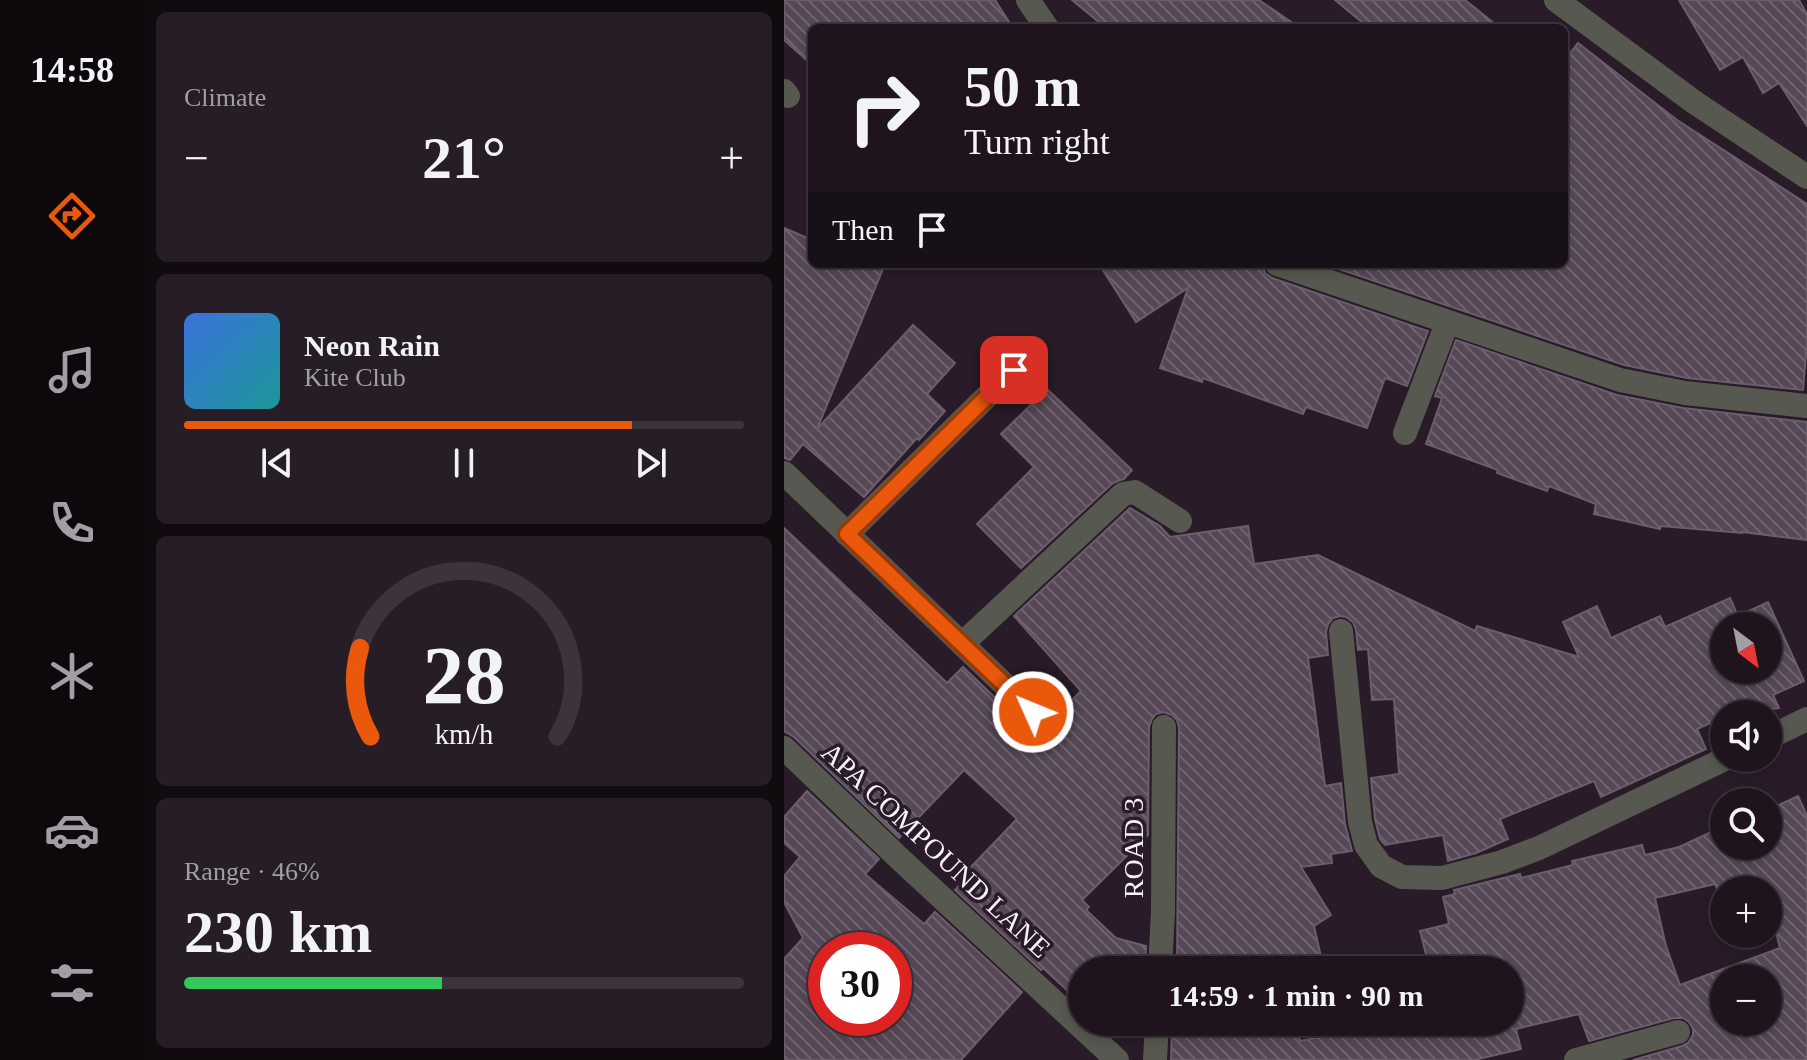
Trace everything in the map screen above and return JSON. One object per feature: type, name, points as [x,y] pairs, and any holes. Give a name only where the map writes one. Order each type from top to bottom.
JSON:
[{"type":"street","points":[[1028,0],[1044,24]]},
{"type":"street","points":[[1556,0],[1694,102],[1807,177]]},
{"type":"street","points":[[1289,268],[1620,380],[1685,393],[1807,406]]},
{"type":"street","points":[[1405,433],[1447,323]]},
{"type":"street","points":[[847,534],[1034,350]]},
{"type":"street","points":[[784,473],[1033,712]]},
{"type":"street","points":[[962,644],[1123,494],[1135,492],[1180,521]]},
{"type":"street","points":[[1341,631],[1360,822],[1366,845],[1381,866],[1402,877],[1442,878],[1502,862],[1560,839],[1710,766]]},
{"type":"street","points":[[1782,731],[1807,719]]},
{"type":"street","name":"ROAD 3","points":[[1161,956],[1164,727]]},
{"type":"street","name":"APA COMPOUND LANE","points":[[784,748],[1117,1060]]},
{"type":"street","points":[[1576,1060],[1678,1032]]},
{"type":"street","points":[[1155,1060],[1156,1036]]},
{"type":"building","points":[[784,0],[995,0],[1010,24],[808,24],[808,61],[784,40]]},
{"type":"building","points":[[1072,0],[1259,0],[1294,24],[1101,24]]},
{"type":"building","points":[[1335,0],[1465,0],[1495,24],[1364,24]]},
{"type":"building","points":[[1679,0],[1799,0],[1807,14],[1807,126],[1779,83],[1763,93],[1743,57],[1720,70]]},
{"type":"building","points":[[1578,43],[1677,120],[1807,204],[1807,342],[1803,390],[1687,378],[1624,365],[1336,268],[1568,268],[1568,56]]},
{"type":"building","points":[[784,228],[808,238],[808,268],[883,268],[817,429],[913,325],[955,363],[927,394],[945,411],[864,497],[803,444],[790,460],[784,458]]},
{"type":"building","points":[[1102,268],[1263,268],[1272,278],[1428,331],[1407,386],[1385,378],[1367,428],[1306,407],[1303,414],[1203,378],[1202,382],[1160,368],[1188,288],[1136,322]]},
{"type":"building","points":[[1456,340],[1617,395],[1683,408],[1807,422],[1807,540],[1742,532],[1661,526],[1660,529],[1594,514],[1596,504],[1549,486],[1547,491],[1426,444],[1442,398],[1435,396]]},
{"type":"building","points":[[1047,389],[1132,470],[1124,479],[1113,483],[1021,568],[977,524],[1034,467],[1001,434]]},
{"type":"building","points":[[1130,508],[1160,526],[1170,537],[1248,526],[1254,564],[1318,555],[1475,631],[1477,626],[1579,657],[1563,622],[1597,606],[1611,638],[1660,616],[1665,627],[1730,598],[1736,612],[1710,612],[1710,684],[1782,684],[1782,633],[1804,681],[1773,695],[1775,700],[1710,700],[1710,723],[1697,729],[1706,749],[1601,797],[1594,781],[1500,819],[1508,839],[1448,861],[1443,835],[1385,845],[1380,839],[1371,778],[1399,774],[1394,699],[1372,700],[1368,649],[1358,650],[1353,622],[1346,617],[1333,618],[1326,632],[1328,655],[1308,658],[1325,786],[1341,783],[1345,824],[1352,851],[1331,854],[1332,863],[1301,867],[1331,915],[1314,926],[1321,956],[1177,956],[1179,727],[1172,715],[1163,712],[1156,714],[1149,727],[1148,835],[1082,900],[1089,907],[1086,910],[1116,938],[1146,946],[1146,956],[1068,956],[1068,991],[955,890],[970,874],[967,871],[1017,819],[964,770],[899,838],[794,737],[784,731],[784,528],[947,683],[963,667],[1036,737],[1081,691],[1014,616]]},
{"type":"building","points":[[1768,602],[1773,612],[1747,612]]},
{"type":"building","points":[[807,791],[879,859],[865,874],[924,924],[935,912],[1022,992],[961,1060],[784,1060],[784,959],[803,938],[784,902],[784,876],[800,857],[784,843],[784,817]]},
{"type":"building","points":[[1798,796],[1807,816],[1807,1060],[1633,1060],[1688,1043],[1693,1035],[1689,1022],[1674,1018],[1589,1041],[1579,1014],[1524,1027],[1524,956],[1426,956],[1420,931],[1449,924],[1443,897],[1455,894],[1454,890],[1520,874],[1521,878],[1573,865],[1572,861],[1642,845],[1645,855],[1679,847],[1710,833],[1710,860],[1782,860],[1782,803]],"holes":[[[1710,876],[1782,876],[1782,948],[1737,964],[1782,964],[1782,1036],[1710,1036],[1710,974],[1680,985],[1666,946],[1655,898],[1710,885]]]},
{"type":"building","points":[[1172,1036],[1299,1036],[1300,1041],[1325,1036],[1518,1036],[1521,1049],[1474,1060],[1171,1060]]},
{"type":"route","points":[[1014,370],[847,534],[1033,712]]}]
